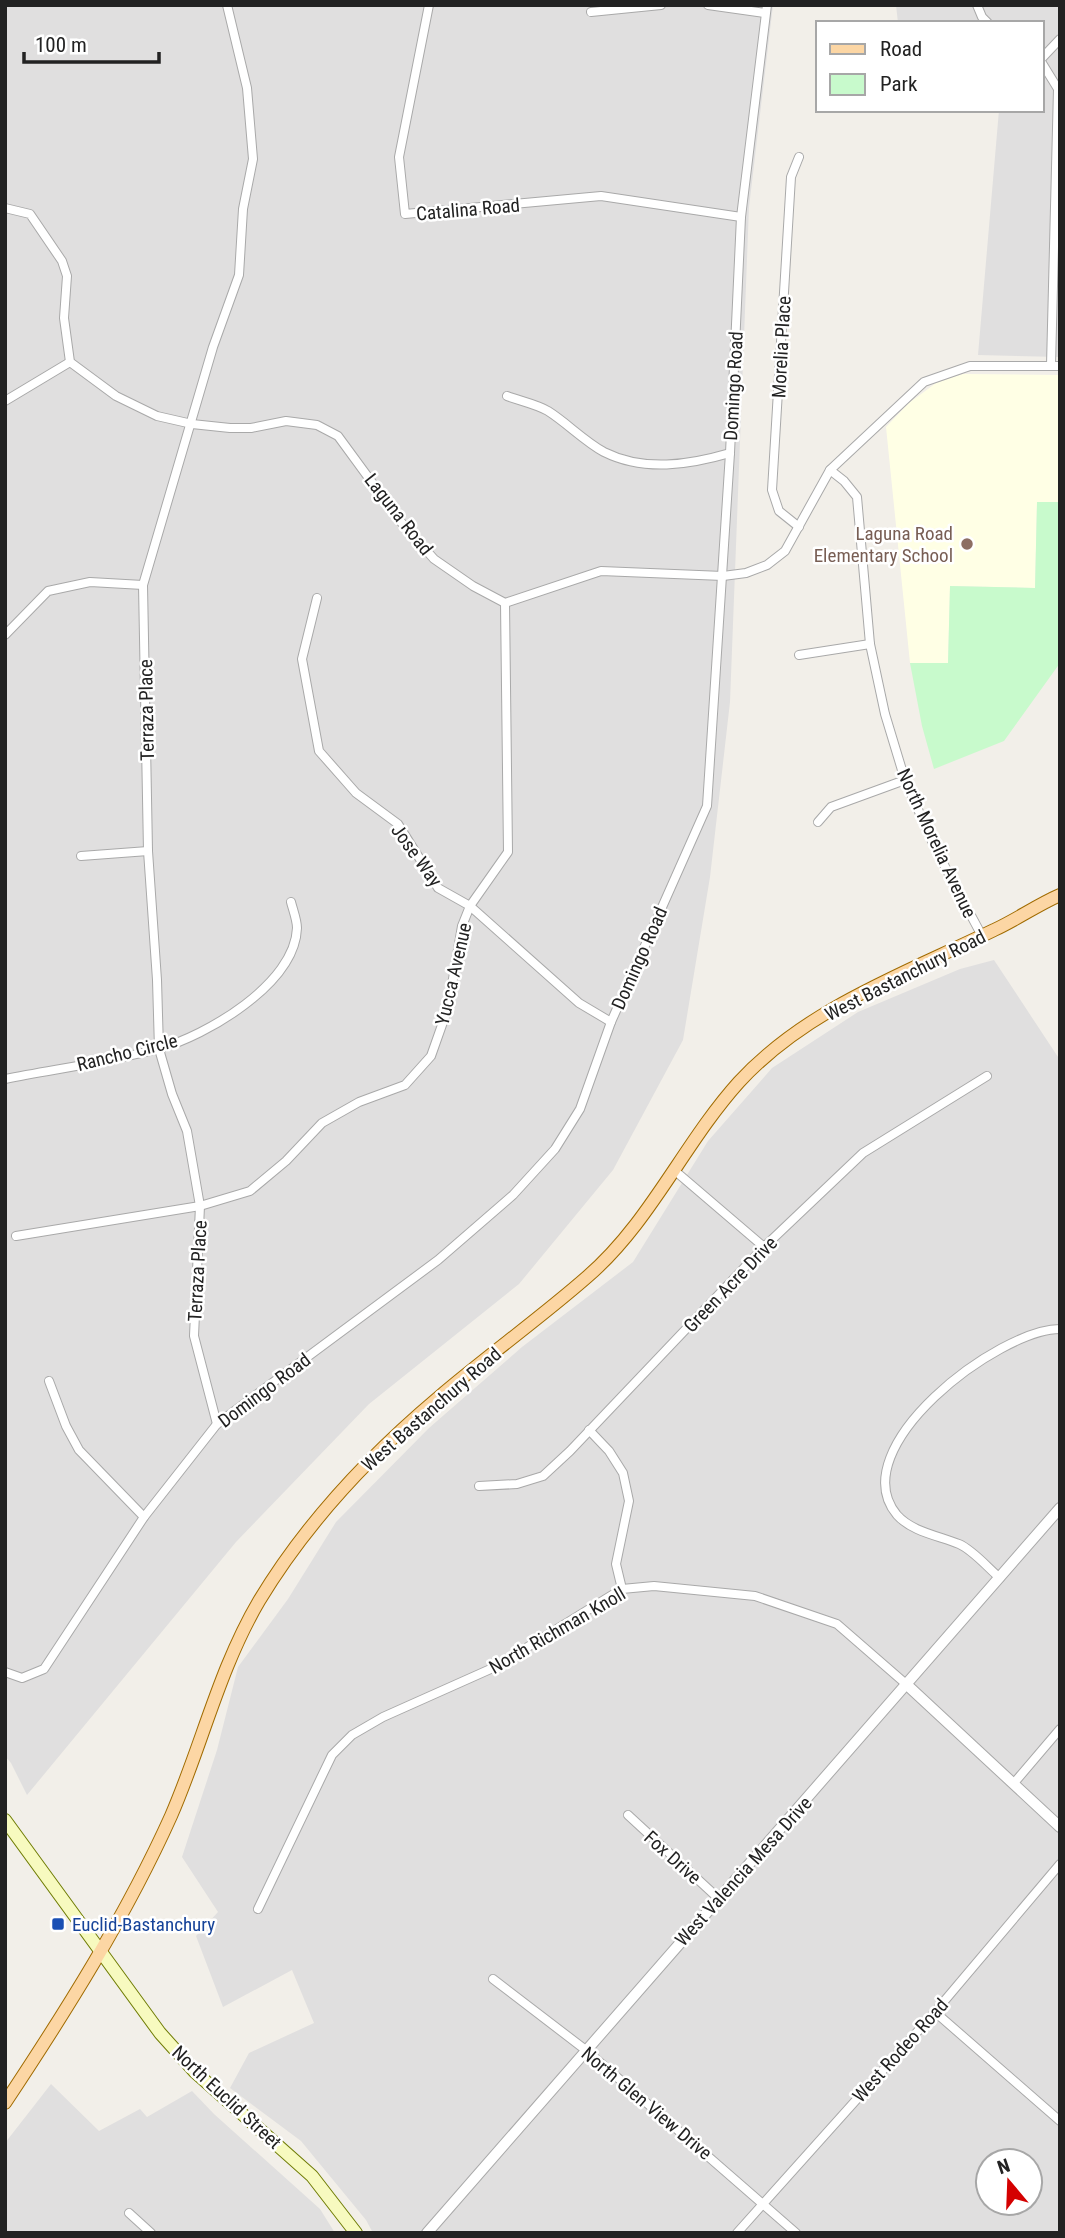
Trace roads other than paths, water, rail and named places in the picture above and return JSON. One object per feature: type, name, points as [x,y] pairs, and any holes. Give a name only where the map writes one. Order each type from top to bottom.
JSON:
[{"type":"main road","name":"West Bastanchury Road","points":[[5,2103],[101,1949],[142,1877],[173,1811],[216,1695],[257,1605],[318,1517],[368,1461],[439,1397],[590,1275],[629,1234],[713,1113],[741,1080],[774,1048],[836,1006],[982,936],[1059,894]]},
{"type":"main road","name":"North Euclid Street","points":[[5,1820],[160,2034],[195,2072],[312,2176],[356,2233]]},
{"type":"street","name":"Terraza Place","points":[[217,1424],[194,1336],[200,1206],[187,1131],[172,1094],[159,1049],[148,851],[143,585],[213,347],[239,275],[243,209],[253,159],[247,88],[227,5]]},
{"type":"street","name":"Catalina Road","points":[[429,5],[398,157],[405,215],[601,196],[741,217]]},
{"type":"street","points":[[591,12],[661,5]]},
{"type":"street","points":[[708,5],[766,9]]},
{"type":"street","points":[[977,5],[986,21]]},
{"type":"street","name":"Domingo Road","points":[[5,1672],[22,1678],[44,1668],[144,1517],[217,1424],[438,1260],[513,1195],[555,1149],[580,1109],[611,1022],[708,806],[730,453],[741,217],[766,9]]},
{"type":"street","points":[[1044,58],[1060,38]]},
{"type":"street","points":[[505,603],[601,571],[723,576],[746,573],[767,565],[785,551],[830,470],[924,382],[970,366],[1055,366],[1058,89],[1044,64]]},
{"type":"street","name":"Morelia Place","points":[[799,157],[791,177],[772,490],[779,511],[799,527]]},
{"type":"street","points":[[5,208],[30,215],[62,261],[67,276],[64,318],[70,362],[5,401]]},
{"type":"street","name":"Laguna Road","points":[[70,362],[116,396],[157,416],[192,424],[251,428],[286,421],[317,425],[338,436],[401,522],[434,559],[473,586],[505,603]]},
{"type":"street","points":[[508,396],[545,409],[605,452],[636,462],[671,466],[700,462],[730,453]]},
{"type":"street","name":"North Morelia Avenue","points":[[830,470],[844,481],[857,498],[870,644],[885,714],[905,780],[935,848],[982,936]]},
{"type":"street","points":[[5,635],[48,591],[90,582],[143,585]]},
{"type":"street","name":"Jose Way","points":[[317,598],[302,659],[319,751],[356,793],[398,824],[438,888],[470,906],[579,1003],[611,1022]]},
{"type":"street","name":"Yucca Avenue","points":[[16,1236],[200,1206],[250,1191],[286,1161],[323,1123],[359,1102],[405,1085],[431,1056],[448,1008],[462,926],[470,906],[508,852],[505,603]]},
{"type":"street","points":[[799,655],[870,644]]},
{"type":"street","points":[[818,822],[831,807],[905,780]]},
{"type":"street","points":[[81,856],[148,851]]},
{"type":"street","name":"Rancho Circle","points":[[5,1079],[159,1049],[205,1031],[252,1000],[275,976],[293,946],[297,927],[291,902]]},
{"type":"street","name":"Green Acre Drive","points":[[480,1486],[517,1484],[543,1476],[764,1247],[863,1153],[987,1076]]},
{"type":"street","points":[[674,1170],[764,1247]]},
{"type":"street","points":[[999,1578],[962,1545],[928,1535],[897,1515],[886,1491],[888,1465],[901,1433],[943,1389],[995,1350],[1045,1329],[1060,1329]]},
{"type":"street","points":[[49,1381],[66,1426],[79,1450],[144,1517]]},
{"type":"street","points":[[589,1430],[609,1451],[623,1472],[629,1501],[616,1564],[622,1589]]},
{"type":"street","name":"West Valencia Mesa Drive","points":[[427,2233],[1060,1508]]},
{"type":"street","name":"North Richman Knoll","points":[[258,1909],[332,1755],[352,1735],[383,1717],[495,1667],[622,1589],[654,1586],[755,1596],[836,1624],[906,1684],[1060,1827]]},
{"type":"street","points":[[1014,1783],[1060,1729]]},
{"type":"street","name":"Fox Drive","points":[[628,1815],[718,1898]]},
{"type":"street","name":"West Rodeo Road","points":[[737,2233],[934,2012],[1060,1864]]},
{"type":"street","name":"North Glen View Drive","points":[[494,1979],[587,2051],[796,2233]]},
{"type":"street","points":[[934,2012],[1060,2121]]},
{"type":"street","points":[[129,2213],[151,2233]]},
{"type":"place","name":"Laguna Road Elementary School","points":[[967,544]]},
{"type":"place","name":"Euclid-Bastanchury","points":[[58,1924]]}]
